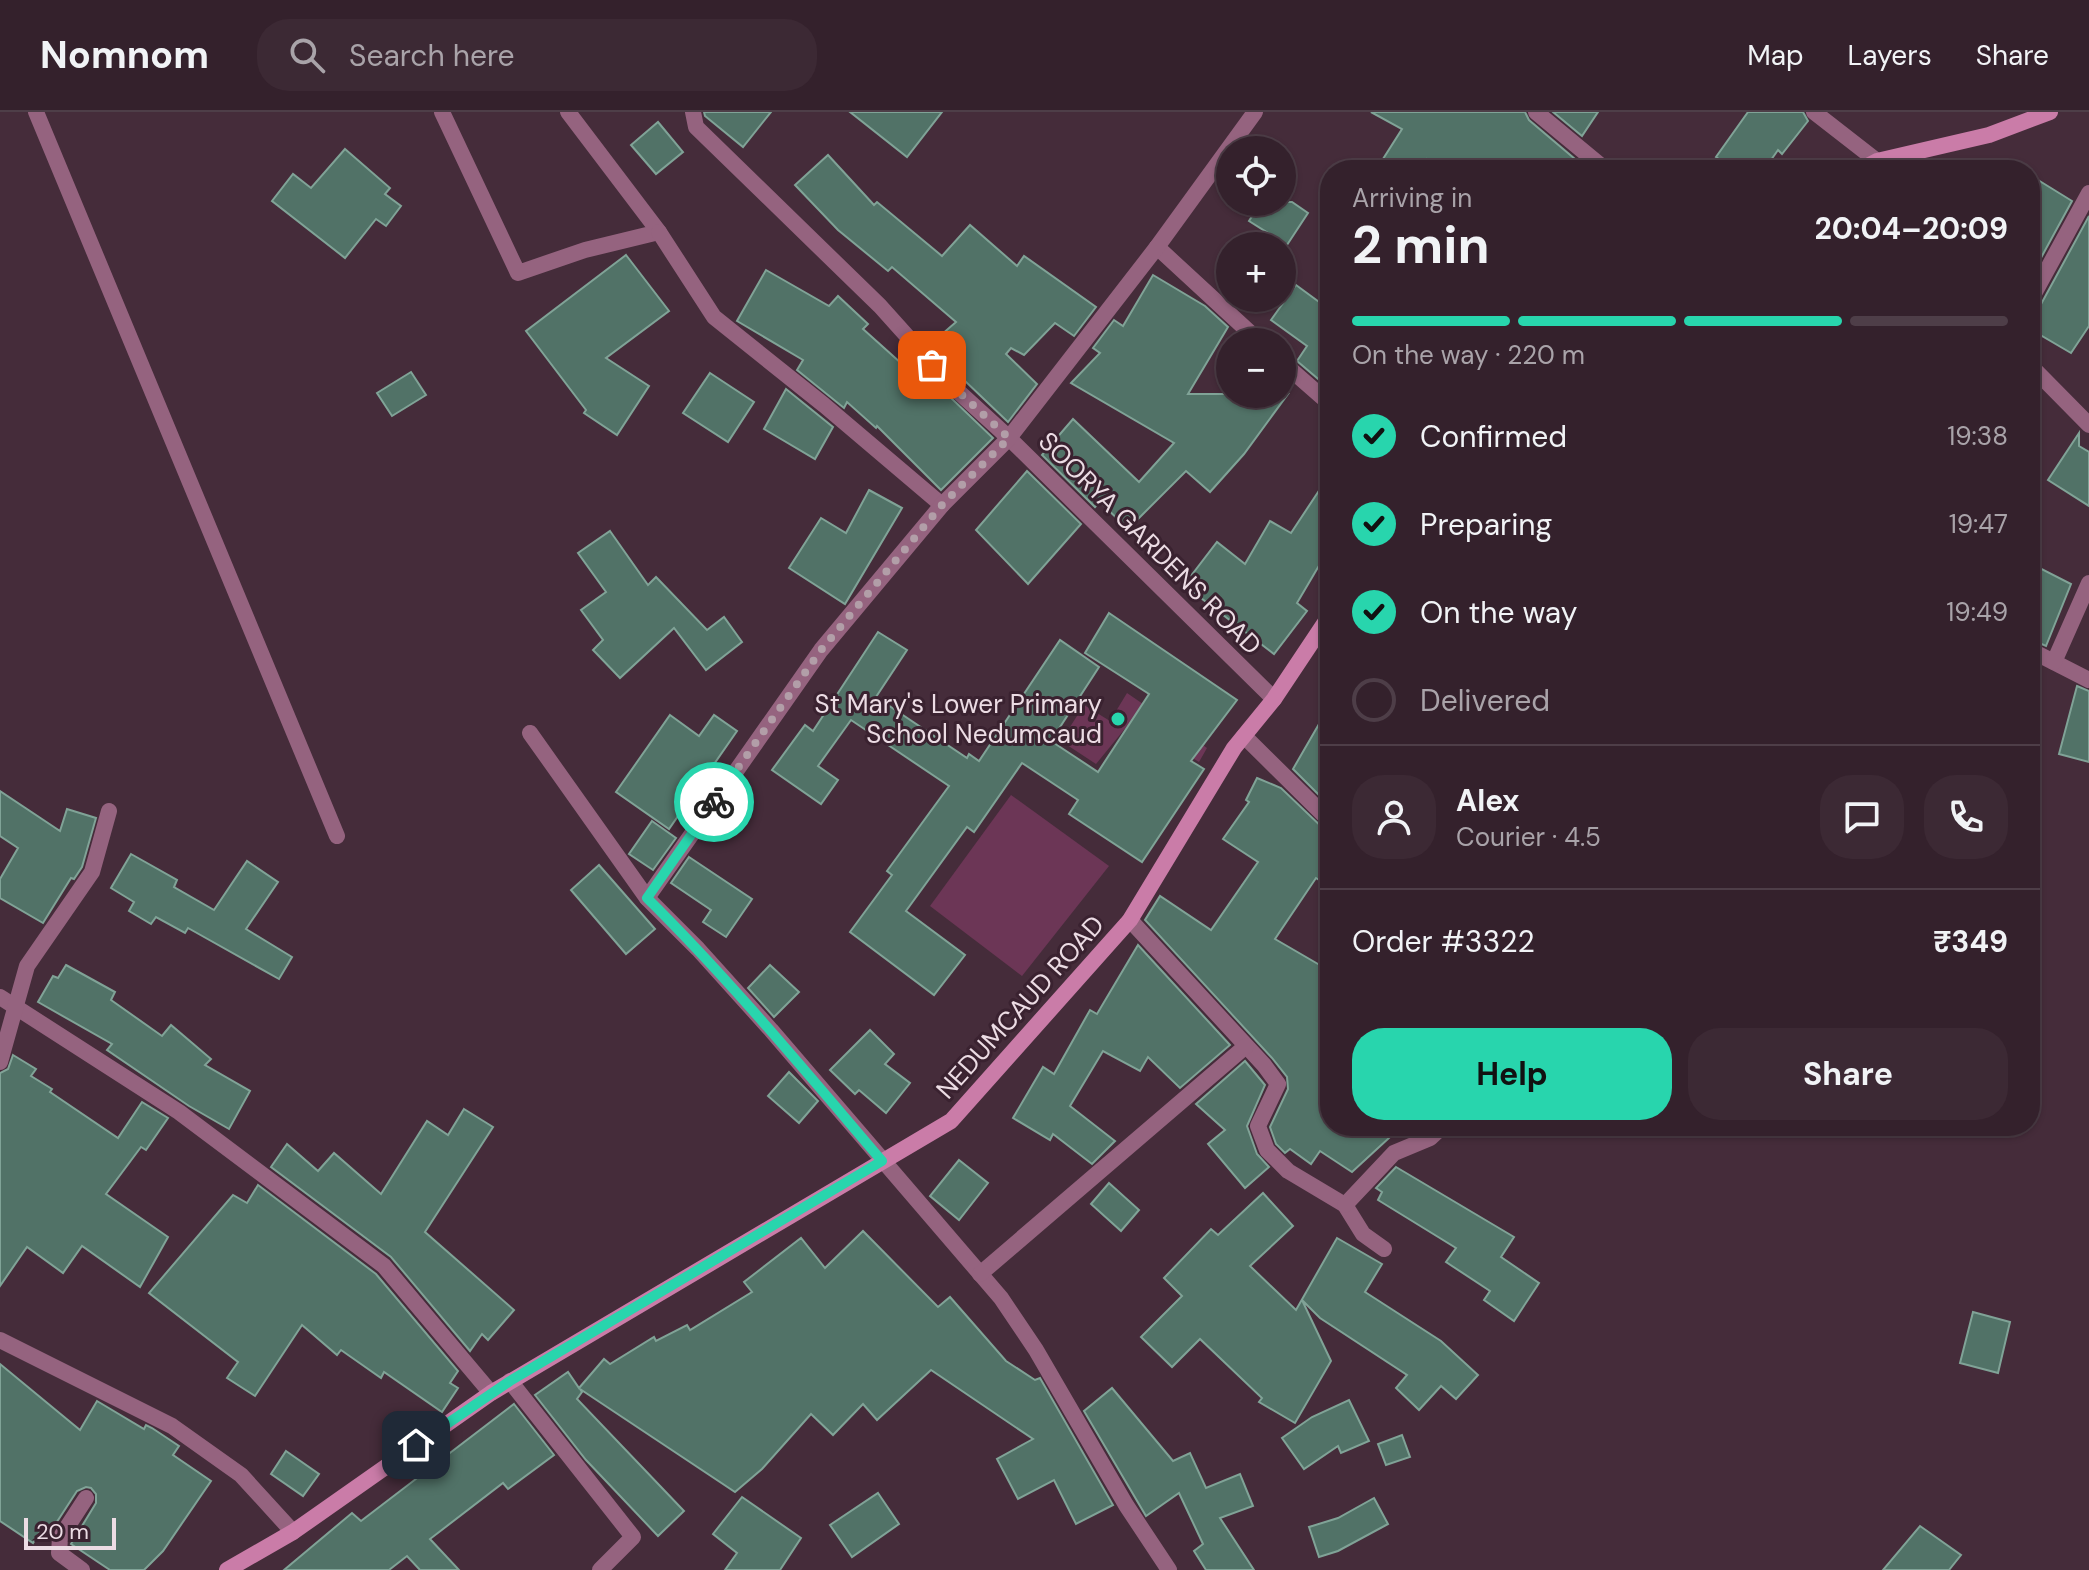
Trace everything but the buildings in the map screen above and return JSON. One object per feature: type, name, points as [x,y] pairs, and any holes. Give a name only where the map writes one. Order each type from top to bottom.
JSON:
[{"type":"main road","points":[[1881,160],[1989,135],[2050,112]]},
{"type":"main road","name":"NEDUMCAUD ROAD","points":[[227,1570],[293,1532],[510,1381],[951,1121],[1130,920],[1234,748],[1274,699],[1320,630]]},
{"type":"street","points":[[36,112],[337,836]]},
{"type":"street","points":[[442,112],[518,273],[585,250],[659,232]]},
{"type":"street","points":[[568,112],[659,232],[714,317],[942,505]]},
{"type":"street","name":"SOORYA GARDENS ROAD","points":[[693,112],[696,127],[880,306],[950,384],[1009,438],[1274,699]]},
{"type":"street","points":[[647,898],[821,650],[942,505],[1009,438],[1157,247],[1255,112]]},
{"type":"street","points":[[1536,112],[1594,160]]},
{"type":"street","points":[[1814,112],[1876,160]]},
{"type":"street","points":[[2040,283],[2089,193]]},
{"type":"street","points":[[1157,247],[1245,328]]},
{"type":"street","points":[[1296,373],[1320,393]]},
{"type":"street","points":[[2040,375],[2089,425]]},
{"type":"street","points":[[2054,662],[2089,583]]},
{"type":"street","points":[[2040,655],[2089,680]]},
{"type":"street","points":[[530,733],[647,898],[771,1030],[1001,1298],[1036,1350],[1126,1505],[1169,1570]]},
{"type":"street","points":[[1244,736],[1320,811]]},
{"type":"street","points":[[0,1062],[7,1002],[27,966],[92,872],[109,811]]},
{"type":"street","points":[[1130,920],[1278,1084],[1258,1126],[1267,1150],[1288,1171],[1345,1205],[1363,1234],[1384,1249]]},
{"type":"street","points":[[7,1002],[179,1112],[384,1266],[491,1393]]},
{"type":"street","points":[[980,1274],[1246,1046]]},
{"type":"street","points":[[1345,1205],[1394,1153],[1432,1136]]},
{"type":"street","points":[[0,1340],[172,1426],[241,1475],[293,1532]]},
{"type":"street","points":[[510,1381],[633,1537],[600,1570]]},
{"type":"street","points":[[82,1570],[59,1553],[60,1538],[86,1498]]},
{"type":"shaded area","points":[[1127,693],[1207,748],[1199,762],[1132,720],[1096,764],[1061,741],[1084,705],[1110,721]]},
{"type":"shaded area","points":[[1011,795],[1109,866],[1022,976],[930,906]]},
{"type":"way so far","points":[[714,802],[821,650],[942,505],[1009,438],[932,365]]},
{"type":"place","name":"St Mary's Lower Primary School Nedumcaud","points":[[1118,719]]},
{"type":"route","points":[[416,1445],[510,1381],[882,1161],[771,1030],[647,898],[714,802]]}]
